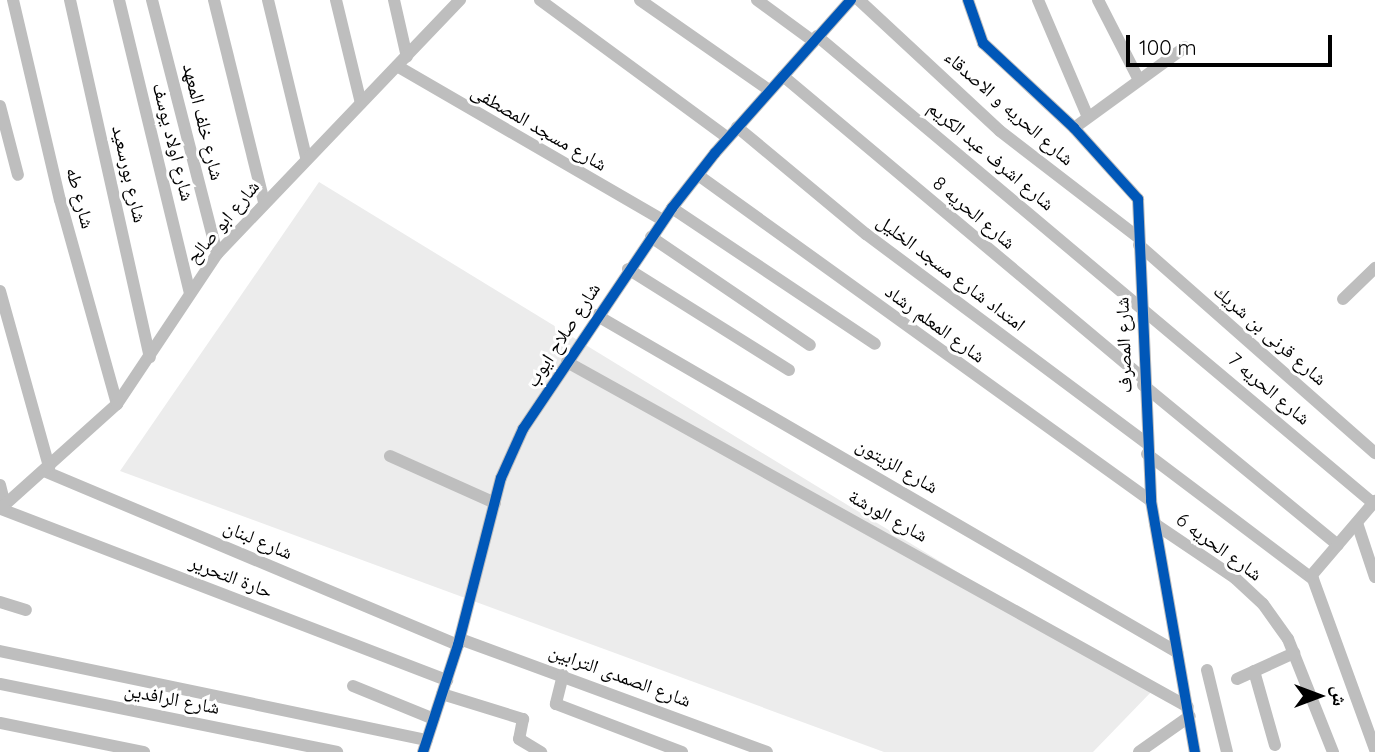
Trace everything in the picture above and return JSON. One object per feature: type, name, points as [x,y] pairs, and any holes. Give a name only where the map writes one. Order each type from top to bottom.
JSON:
[{"type":"street","name":"شارع طه","points":[[13,0],[60,200],[117,404]]},
{"type":"street","name":"شارع بورسعيد","points":[[69,0],[150,357]]},
{"type":"street","name":"شارع اولاد يوسف","points":[[119,0],[190,293]]},
{"type":"street","name":"شارع خلف المعهد","points":[[152,0],[217,254]]},
{"type":"street","points":[[214,0],[264,202]]},
{"type":"street","points":[[268,0],[306,157]]},
{"type":"street","points":[[336,0],[360,103]]},
{"type":"street","points":[[394,0],[402,62]]},
{"type":"street","name":"شارع ابو صالح","points":[[2,508],[117,404],[217,254],[306,157],[402,62],[459,0]]},
{"type":"street","name":"امتداد شارع مسجد الخليل","points":[[540,0],[733,132],[1311,576]]},
{"type":"street","points":[[640,0],[769,90]]},
{"type":"street","name":"شارع اشرف عبد الكريم","points":[[757,0],[815,38],[1139,305]]},
{"type":"street","points":[[775,13],[781,0]]},
{"type":"street","name":"شارع صلاح ايوب","points":[[426,748],[459,642],[510,453],[596,315],[672,208],[769,90],[851,0]]},
{"type":"street","name":"شارع الحريه و الاصدقاء","points":[[859,0],[1000,131],[1139,242]]},
{"type":"street","name":"شارع المصرف","points":[[968,0],[983,43],[1074,128],[1133,191],[1139,242],[1139,305],[1151,501],[1195,752]]},
{"type":"street","points":[[1038,0],[1088,117]]},
{"type":"street","points":[[1098,0],[1139,80]]},
{"type":"street","points":[[1074,128],[1185,47]]},
{"type":"street","name":"شارع مسجد المصطفى","points":[[402,62],[663,220]]},
{"type":"street","name":"شارع الحريه 8","points":[[783,76],[1338,545]]},
{"type":"street","points":[[0,106],[19,175]]},
{"type":"street","name":"شارع المعلم رشاد","points":[[698,175],[1151,501]]},
{"type":"street","points":[[672,208],[875,344]]},
{"type":"street","points":[[651,237],[810,345]]},
{"type":"street","name":"شارع قرنى بن شريك","points":[[1139,242],[1375,453]]},
{"type":"street","points":[[1343,299],[1375,268]]},
{"type":"street","points":[[628,269],[789,370]]},
{"type":"street","points":[[0,291],[46,469]]},
{"type":"street","name":"شارع الحريه 7","points":[[1139,305],[1374,502]]},
{"type":"street","name":"شارع الزيتون","points":[[596,315],[1177,652]]},
{"type":"street","name":"شارع الورشة","points":[[567,362],[1189,712]]},
{"type":"street","points":[[390,456],[495,503]]},
{"type":"street","name":"شارع لبنان","points":[[46,469],[459,642]]},
{"type":"street","points":[[0,485],[2,508]]},
{"type":"street","points":[[1374,502],[1311,576],[1375,749]]},
{"type":"street","name":"حارة التحرير","points":[[2,508],[447,680]]},
{"type":"street","points":[[1356,523],[1375,577]]},
{"type":"street","name":"شارع الحريه 6","points":[[1155,524],[1239,582],[1279,626],[1294,653],[1333,752]]},
{"type":"street","points":[[0,602],[26,610]]},
{"type":"street","name":"شارع الصمدى الترابين","points":[[459,642],[563,675],[767,752]]},
{"type":"street","points":[[0,651],[426,748]]},
{"type":"street","points":[[1237,679],[1294,653]]},
{"type":"street","points":[[1207,670],[1227,752]]},
{"type":"street","points":[[1254,671],[1275,745]]},
{"type":"street","points":[[563,675],[556,704],[681,752]]},
{"type":"street","name":"شارع الرافدين","points":[[0,684],[337,752]]},
{"type":"street","points":[[353,686],[434,719]]},
{"type":"street","points":[[442,694],[521,717],[524,722],[519,739],[541,752]]},
{"type":"street","points":[[1139,752],[1189,712]]},
{"type":"street","points":[[0,723],[144,752]]},
{"type":"shaded area","points":[[319,182],[1152,691],[1093,752],[884,752],[120,471]]},
{"type":"cycle path","points":[[423,752],[458,645],[501,478],[523,429],[672,208],[715,153],[851,0]]},
{"type":"cycle path","points":[[968,0],[983,43],[1074,128],[1138,199],[1151,501],[1195,752]]}]
